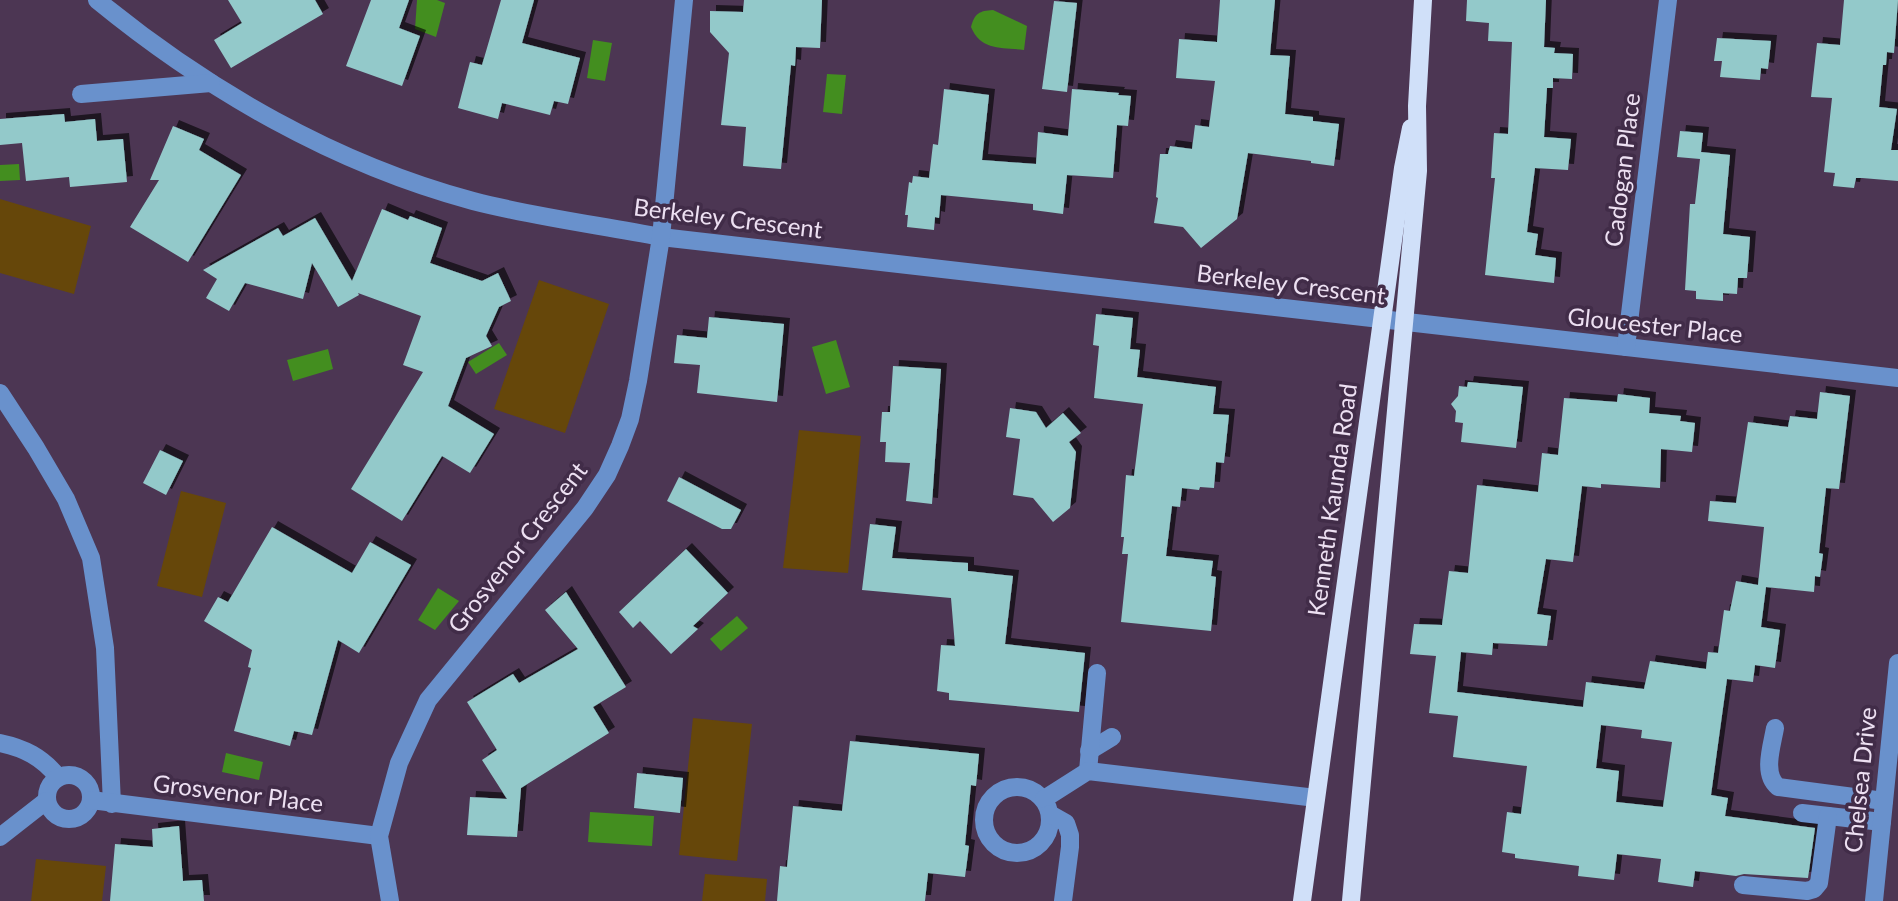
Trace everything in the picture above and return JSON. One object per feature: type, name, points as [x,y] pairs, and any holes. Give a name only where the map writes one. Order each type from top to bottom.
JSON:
[{"type":"main road","name":"Kenneth Kaunda Road","points":[[1351,901],[1406,323],[1418,171],[1417,106],[1423,0]]},
{"type":"main road","name":"Kenneth Kaunda Road","points":[[1301,901],[1405,157],[1417,106]]},
{"type":"street","name":"Berkeley Crescent","points":[[97,0],[132,29],[211,83],[307,139],[368,166],[474,201],[661,237],[1406,323]]},
{"type":"street","name":"Grosvenor Crescent","points":[[390,901],[379,836],[399,763],[428,699],[585,508],[607,475],[630,419],[639,381],[661,237],[684,0]]},
{"type":"street","name":"Cadogan Place","points":[[1626,347],[1668,0]]},
{"type":"street","points":[[81,94],[211,83]]},
{"type":"street","name":"Gloucester Place","points":[[1406,323],[1898,378]]},
{"type":"street","points":[[0,393],[66,499],[90,558],[105,648],[112,804]]},
{"type":"street","name":"Chelsea Drive","points":[[1874,901],[1884,801],[1892,776],[1898,663]]},
{"type":"street","points":[[1063,901],[1070,835],[1066,823],[1047,806],[1088,771],[1097,673]]},
{"type":"street","points":[[1775,728],[1769,774],[1771,782],[1778,787],[1884,801]]},
{"type":"street","points":[[1089,751],[1112,737]]},
{"type":"street","points":[[0,743],[20,747],[36,756],[58,777]]},
{"type":"street","points":[[1088,771],[1316,798]]},
{"type":"street","points":[[79,776],[89,786],[91,800],[86,812],[80,817],[66,819],[53,813],[47,801],[48,788],[58,777],[79,776]]},
{"type":"street","name":"Grosvenor Place","points":[[91,800],[379,836]]},
{"type":"street","points":[[0,837],[47,801]]},
{"type":"street","points":[[1802,813],[1882,822]]},
{"type":"street","points":[[1743,885],[1807,891],[1814,888],[1819,883],[1828,816]]},
{"type":"shaded area","points":[[417,0],[437,0],[445,3],[436,37],[415,29]]},
{"type":"shaded area","points":[[993,10],[1027,26],[1024,50],[986,44],[975,35],[971,27],[976,16],[981,12]]},
{"type":"shaded area","points":[[593,40],[612,43],[605,81],[587,78]]},
{"type":"shaded area","points":[[827,74],[846,75],[842,114],[823,112]]},
{"type":"shaded area","points":[[19,164],[20,180],[0,181],[0,165]]},
{"type":"shaded area","points":[[0,199],[91,226],[74,294],[0,273]]},
{"type":"shaded area","points":[[539,280],[609,304],[565,433],[494,409]]},
{"type":"shaded area","points":[[836,340],[850,387],[826,394],[812,347]]},
{"type":"shaded area","points":[[499,343],[507,355],[476,374],[468,362]]},
{"type":"shaded area","points":[[328,349],[333,369],[293,381],[287,360]]},
{"type":"shaded area","points":[[799,430],[861,436],[848,573],[783,568]]},
{"type":"shaded area","points":[[181,491],[226,503],[202,597],[157,586]]},
{"type":"shaded area","points":[[438,588],[459,601],[435,630],[418,620]]},
{"type":"shaded area","points":[[737,616],[748,628],[721,651],[710,639]]},
{"type":"shaded area","points":[[693,718],[752,724],[737,861],[679,855]]},
{"type":"shaded area","points":[[226,753],[263,762],[259,780],[222,772]]},
{"type":"shaded area","points":[[590,812],[654,816],[652,846],[588,842]]},
{"type":"shaded area","points":[[36,859],[106,866],[102,901],[31,901]]},
{"type":"shaded area","points":[[705,874],[767,879],[765,901],[702,901]]},
{"type":"building","points":[[228,0],[315,0],[323,14],[231,68],[214,40],[242,23]]},
{"type":"building","points":[[371,0],[409,0],[399,28],[420,36],[402,86],[346,66]]},
{"type":"building","points":[[501,0],[534,0],[522,43],[580,58],[568,104],[554,101],[550,115],[502,103],[498,119],[458,108],[470,62],[482,65]]},
{"type":"building","points":[[744,0],[822,0],[820,48],[796,47],[795,66],[791,65],[781,169],[743,166],[746,127],[721,125],[729,53],[710,32],[710,11],[743,12]]},
{"type":"building","points":[[1220,0],[1275,0],[1270,55],[1290,56],[1285,114],[1313,117],[1313,121],[1339,124],[1334,166],[1248,153],[1237,219],[1201,248],[1183,227],[1154,223],[1160,154],[1168,154],[1170,146],[1192,149],[1195,125],[1209,127],[1215,81],[1176,78],[1179,39],[1217,42]]},
{"type":"building","points":[[1467,0],[1546,0],[1544,47],[1555,48],[1554,53],[1573,54],[1572,79],[1553,78],[1553,88],[1547,88],[1544,137],[1571,139],[1568,170],[1535,168],[1527,232],[1538,234],[1535,255],[1556,258],[1554,283],[1485,275],[1495,178],[1491,178],[1494,133],[1508,134],[1512,42],[1488,41],[1489,23],[1466,21]]},
{"type":"building","points":[[1844,0],[1898,0],[1894,53],[1887,52],[1886,65],[1883,65],[1879,107],[1897,109],[1891,150],[1898,150],[1898,181],[1856,178],[1854,188],[1833,186],[1835,173],[1824,172],[1832,98],[1811,97],[1817,43],[1840,45]]},
{"type":"building","points":[[1054,1],[1077,3],[1067,92],[1042,89]]},
{"type":"building","points":[[1717,38],[1771,41],[1768,69],[1761,68],[1760,80],[1720,77],[1722,61],[1714,61]]},
{"type":"building","points":[[944,89],[989,95],[982,160],[1036,164],[1038,132],[1068,136],[1072,89],[1131,96],[1128,126],[1117,125],[1113,178],[1067,175],[1063,214],[1033,210],[1033,204],[941,195],[939,218],[935,217],[934,230],[907,227],[908,215],[905,215],[909,182],[912,183],[913,176],[929,178],[933,144],[938,145]]},
{"type":"building","points":[[64,114],[65,122],[95,119],[97,141],[123,139],[127,182],[70,187],[69,177],[26,181],[22,143],[0,145],[0,119]]},
{"type":"building","points":[[173,126],[204,139],[199,150],[241,175],[188,262],[130,227],[159,180],[150,180]]},
{"type":"building","points":[[1680,131],[1703,133],[1701,152],[1730,155],[1723,234],[1750,237],[1747,278],[1738,278],[1737,294],[1723,293],[1723,301],[1696,299],[1696,291],[1685,290],[1690,204],[1695,204],[1700,159],[1677,157]]},
{"type":"building","points":[[382,209],[408,220],[410,216],[442,228],[430,263],[482,281],[498,273],[511,301],[499,307],[486,336],[492,346],[466,358],[448,406],[494,434],[470,473],[442,456],[402,521],[351,489],[423,372],[403,365],[421,316],[358,293],[359,295],[338,307],[312,263],[303,299],[245,283],[229,311],[206,298],[217,279],[203,270],[278,228],[283,236],[315,218],[352,281]]},
{"type":"building","points":[[1096,314],[1133,318],[1130,349],[1140,350],[1137,377],[1216,387],[1213,414],[1229,415],[1224,463],[1216,462],[1214,488],[1182,488],[1180,507],[1172,506],[1166,556],[1213,561],[1211,576],[1216,577],[1211,631],[1121,622],[1128,554],[1122,554],[1124,537],[1121,537],[1126,475],[1134,476],[1143,404],[1094,398],[1099,346],[1093,345]]},
{"type":"building","points":[[709,317],[784,324],[777,402],[697,393],[700,365],[674,363],[677,335],[707,338]]},
{"type":"building","points":[[893,366],[941,369],[932,504],[906,501],[910,463],[885,462],[886,442],[880,442],[882,412],[890,412]]},
{"type":"building","points":[[1468,382],[1523,387],[1516,448],[1461,442],[1463,423],[1455,422],[1456,411],[1451,404],[1458,396],[1459,386],[1467,387]]},
{"type":"building","points":[[1820,392],[1850,396],[1839,489],[1826,488],[1819,553],[1823,554],[1820,577],[1815,576],[1814,592],[1766,587],[1761,627],[1780,630],[1775,668],[1755,665],[1753,682],[1727,679],[1711,795],[1728,798],[1725,816],[1815,828],[1808,878],[1744,874],[1736,876],[1695,871],[1693,887],[1658,882],[1661,859],[1617,854],[1614,880],[1578,876],[1579,866],[1515,858],[1515,854],[1502,852],[1507,812],[1521,814],[1527,766],[1453,757],[1458,716],[1429,713],[1436,656],[1410,654],[1414,624],[1442,625],[1449,571],[1468,573],[1477,485],[1538,492],[1542,453],[1558,455],[1564,398],[1617,402],[1618,394],[1650,398],[1649,413],[1681,416],[1680,421],[1695,423],[1692,452],[1661,449],[1660,488],[1601,484],[1601,488],[1582,486],[1573,562],[1546,559],[1537,614],[1551,616],[1547,646],[1493,643],[1492,655],[1461,652],[1457,692],[1583,707],[1586,682],[1644,689],[1650,661],[1706,669],[1708,652],[1718,653],[1724,610],[1730,611],[1736,581],[1758,585],[1764,527],[1708,521],[1710,501],[1736,503],[1748,422],[1788,427],[1790,416],[1817,419]],"holes":[[[1601,725],[1642,730],[1641,738],[1672,742],[1663,807],[1616,802],[1619,771],[1596,768]]]},
{"type":"building","points":[[1010,408],[1036,412],[1046,428],[1063,413],[1081,433],[1069,442],[1076,452],[1070,508],[1053,522],[1033,498],[1013,495],[1020,439],[1006,437]]},
{"type":"building","points":[[160,450],[183,461],[166,495],[143,483]]},
{"type":"building","points":[[679,477],[741,510],[731,529],[722,529],[667,501]]},
{"type":"building","points":[[870,524],[896,527],[892,558],[968,563],[968,571],[1013,576],[1005,644],[1085,653],[1079,712],[949,700],[949,693],[937,691],[941,645],[955,646],[951,598],[862,590]]},
{"type":"building","points":[[272,527],[352,573],[370,542],[411,565],[359,653],[338,640],[312,735],[294,731],[290,746],[234,731],[251,668],[248,667],[252,650],[204,621],[218,597],[228,602]]},
{"type":"building","points":[[686,549],[728,593],[693,626],[698,629],[671,654],[640,621],[633,628],[619,612]]},
{"type":"building","points":[[566,592],[626,687],[593,707],[609,733],[521,788],[517,837],[467,835],[470,797],[507,799],[482,760],[497,750],[467,702],[513,674],[519,683],[578,649],[545,610]]},
{"type":"building","points":[[850,741],[979,754],[976,786],[971,785],[965,877],[928,873],[925,901],[777,901],[780,866],[787,867],[793,806],[842,811]]},
{"type":"building","points":[[637,773],[683,778],[680,813],[634,808]]},
{"type":"building","points":[[179,826],[183,881],[202,880],[204,901],[110,901],[115,844],[153,847],[152,829]]}]
